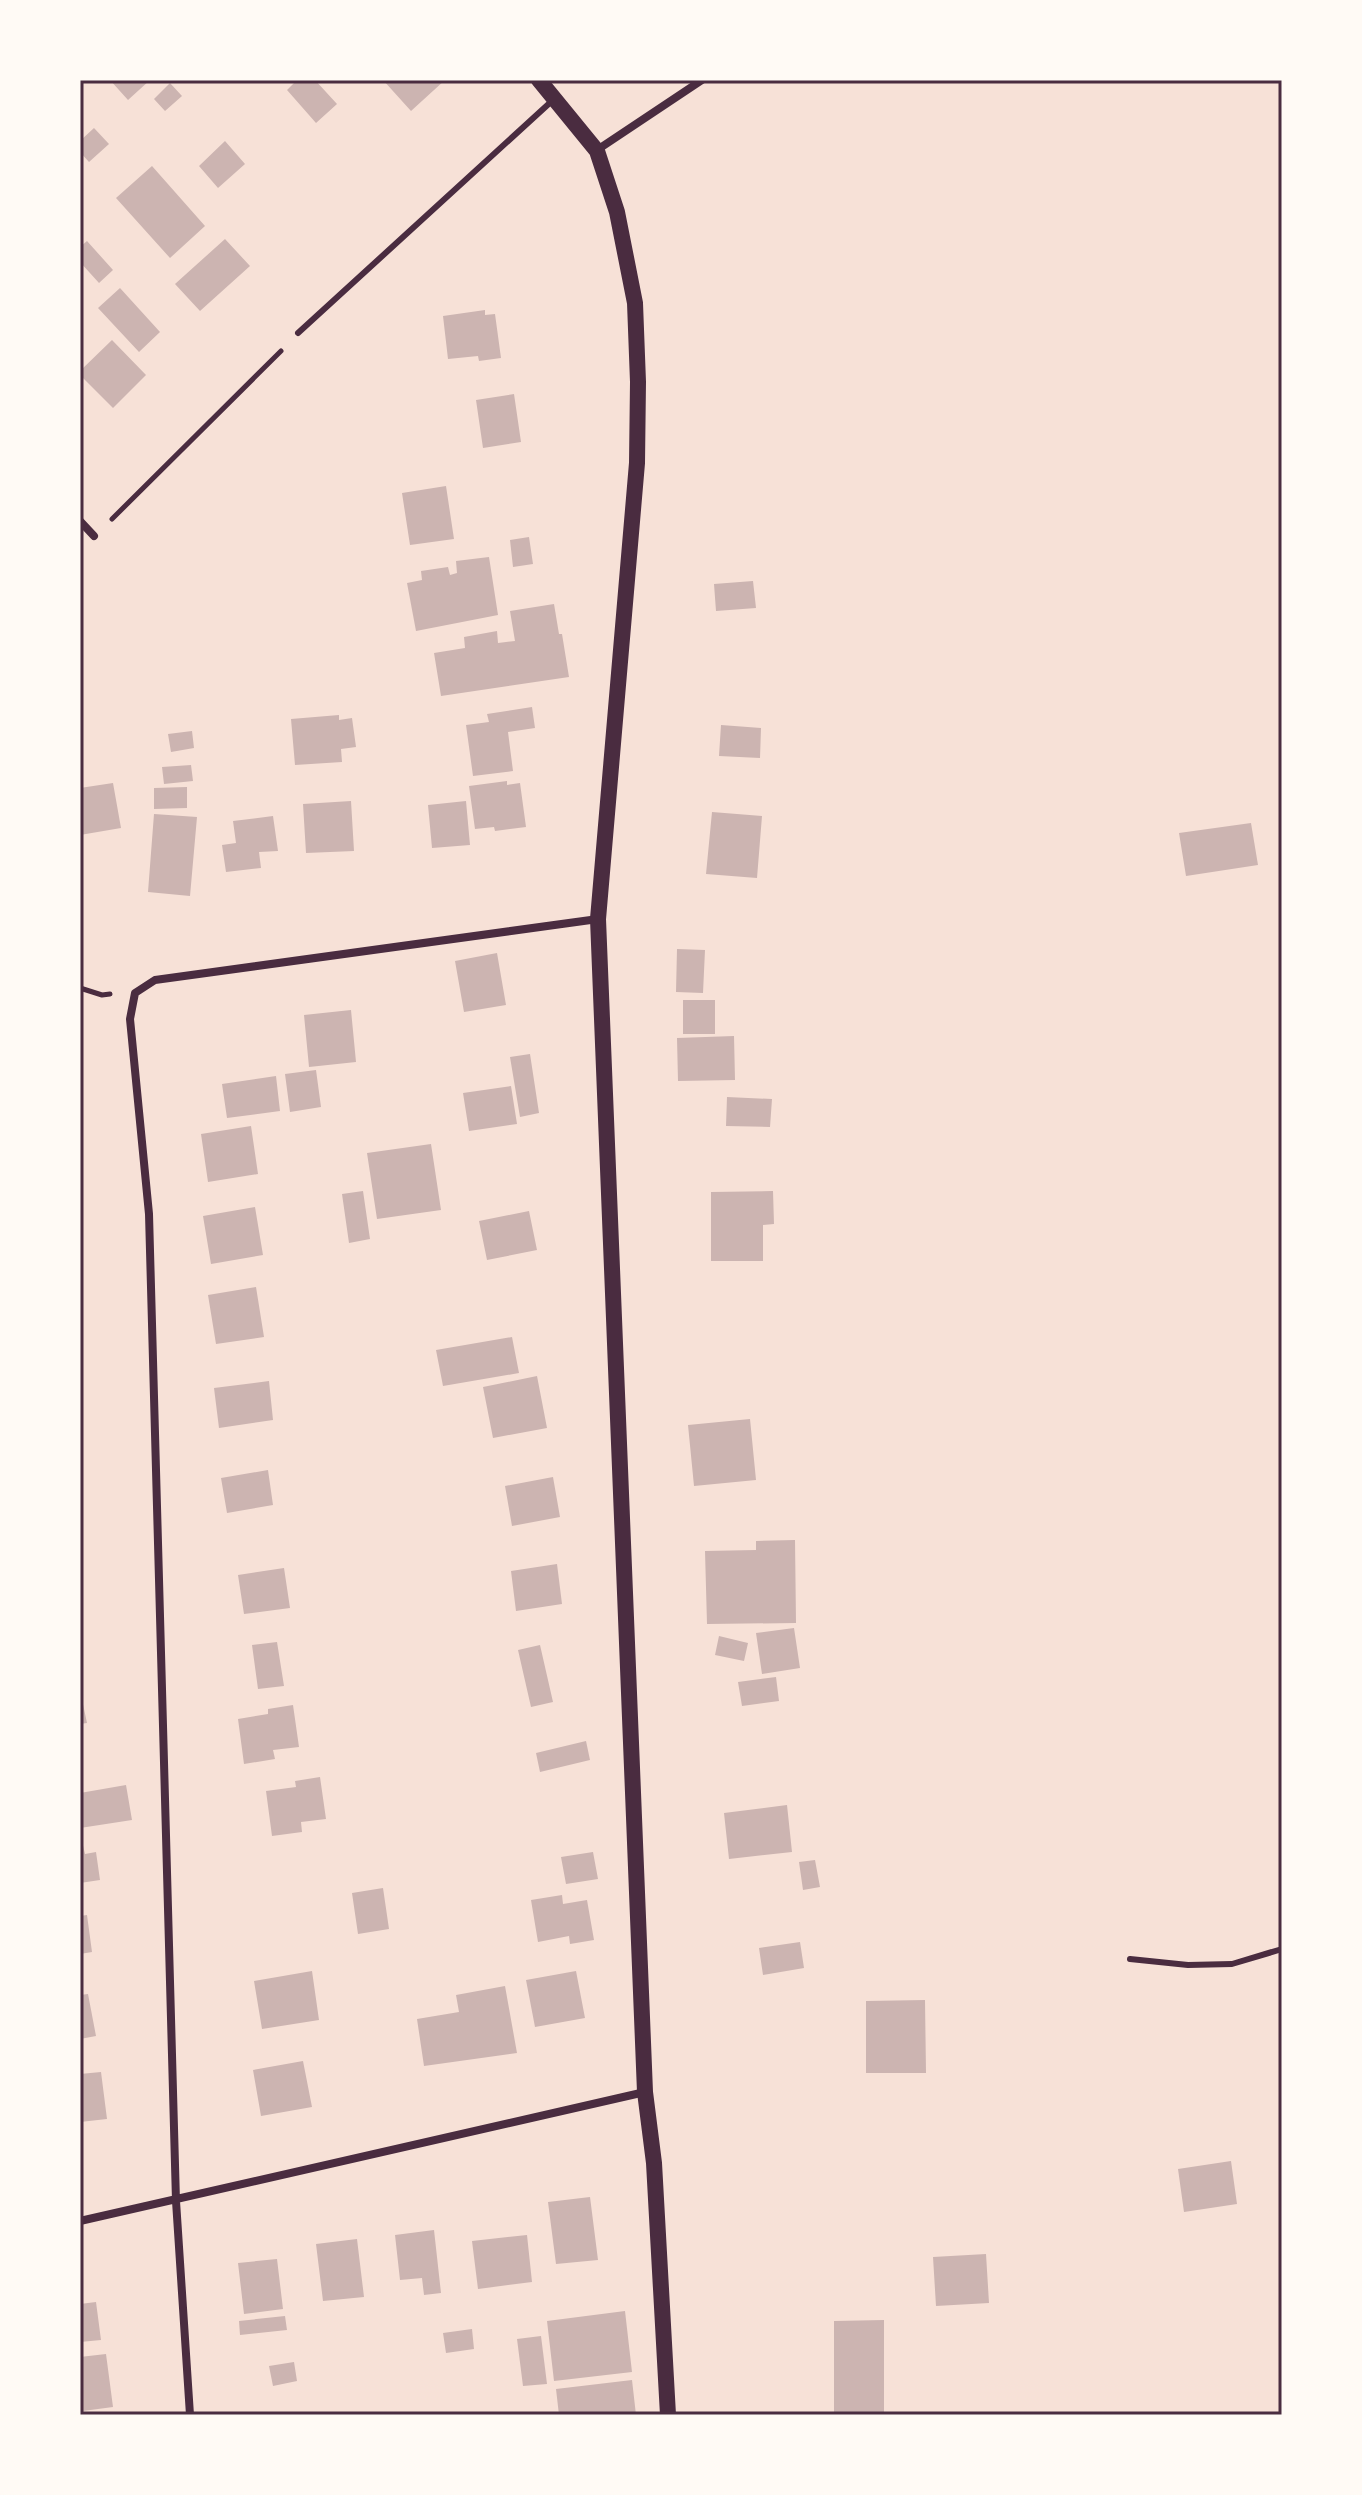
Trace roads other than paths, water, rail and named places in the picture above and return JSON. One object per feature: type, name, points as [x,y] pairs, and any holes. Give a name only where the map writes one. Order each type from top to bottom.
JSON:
[{"type":"main road","points":[[539,80],[597,151],[617,212],[635,303],[637,463],[598,919],[645,2092],[654,2163],[668,2415]]},
{"type":"street","points":[[597,151],[702,80]]},
{"type":"street","points":[[80,521],[94,536]]},
{"type":"street","points":[[190,2415],[176,2201],[149,1214],[130,1019],[135,993],[155,980],[598,919]]},
{"type":"street","points":[[80,2221],[645,2092]]},
{"type":"lane","points":[[298,333],[555,98]]},
{"type":"lane","points":[[1130,1959],[1188,1965],[1232,1964],[1282,1949]]}]
